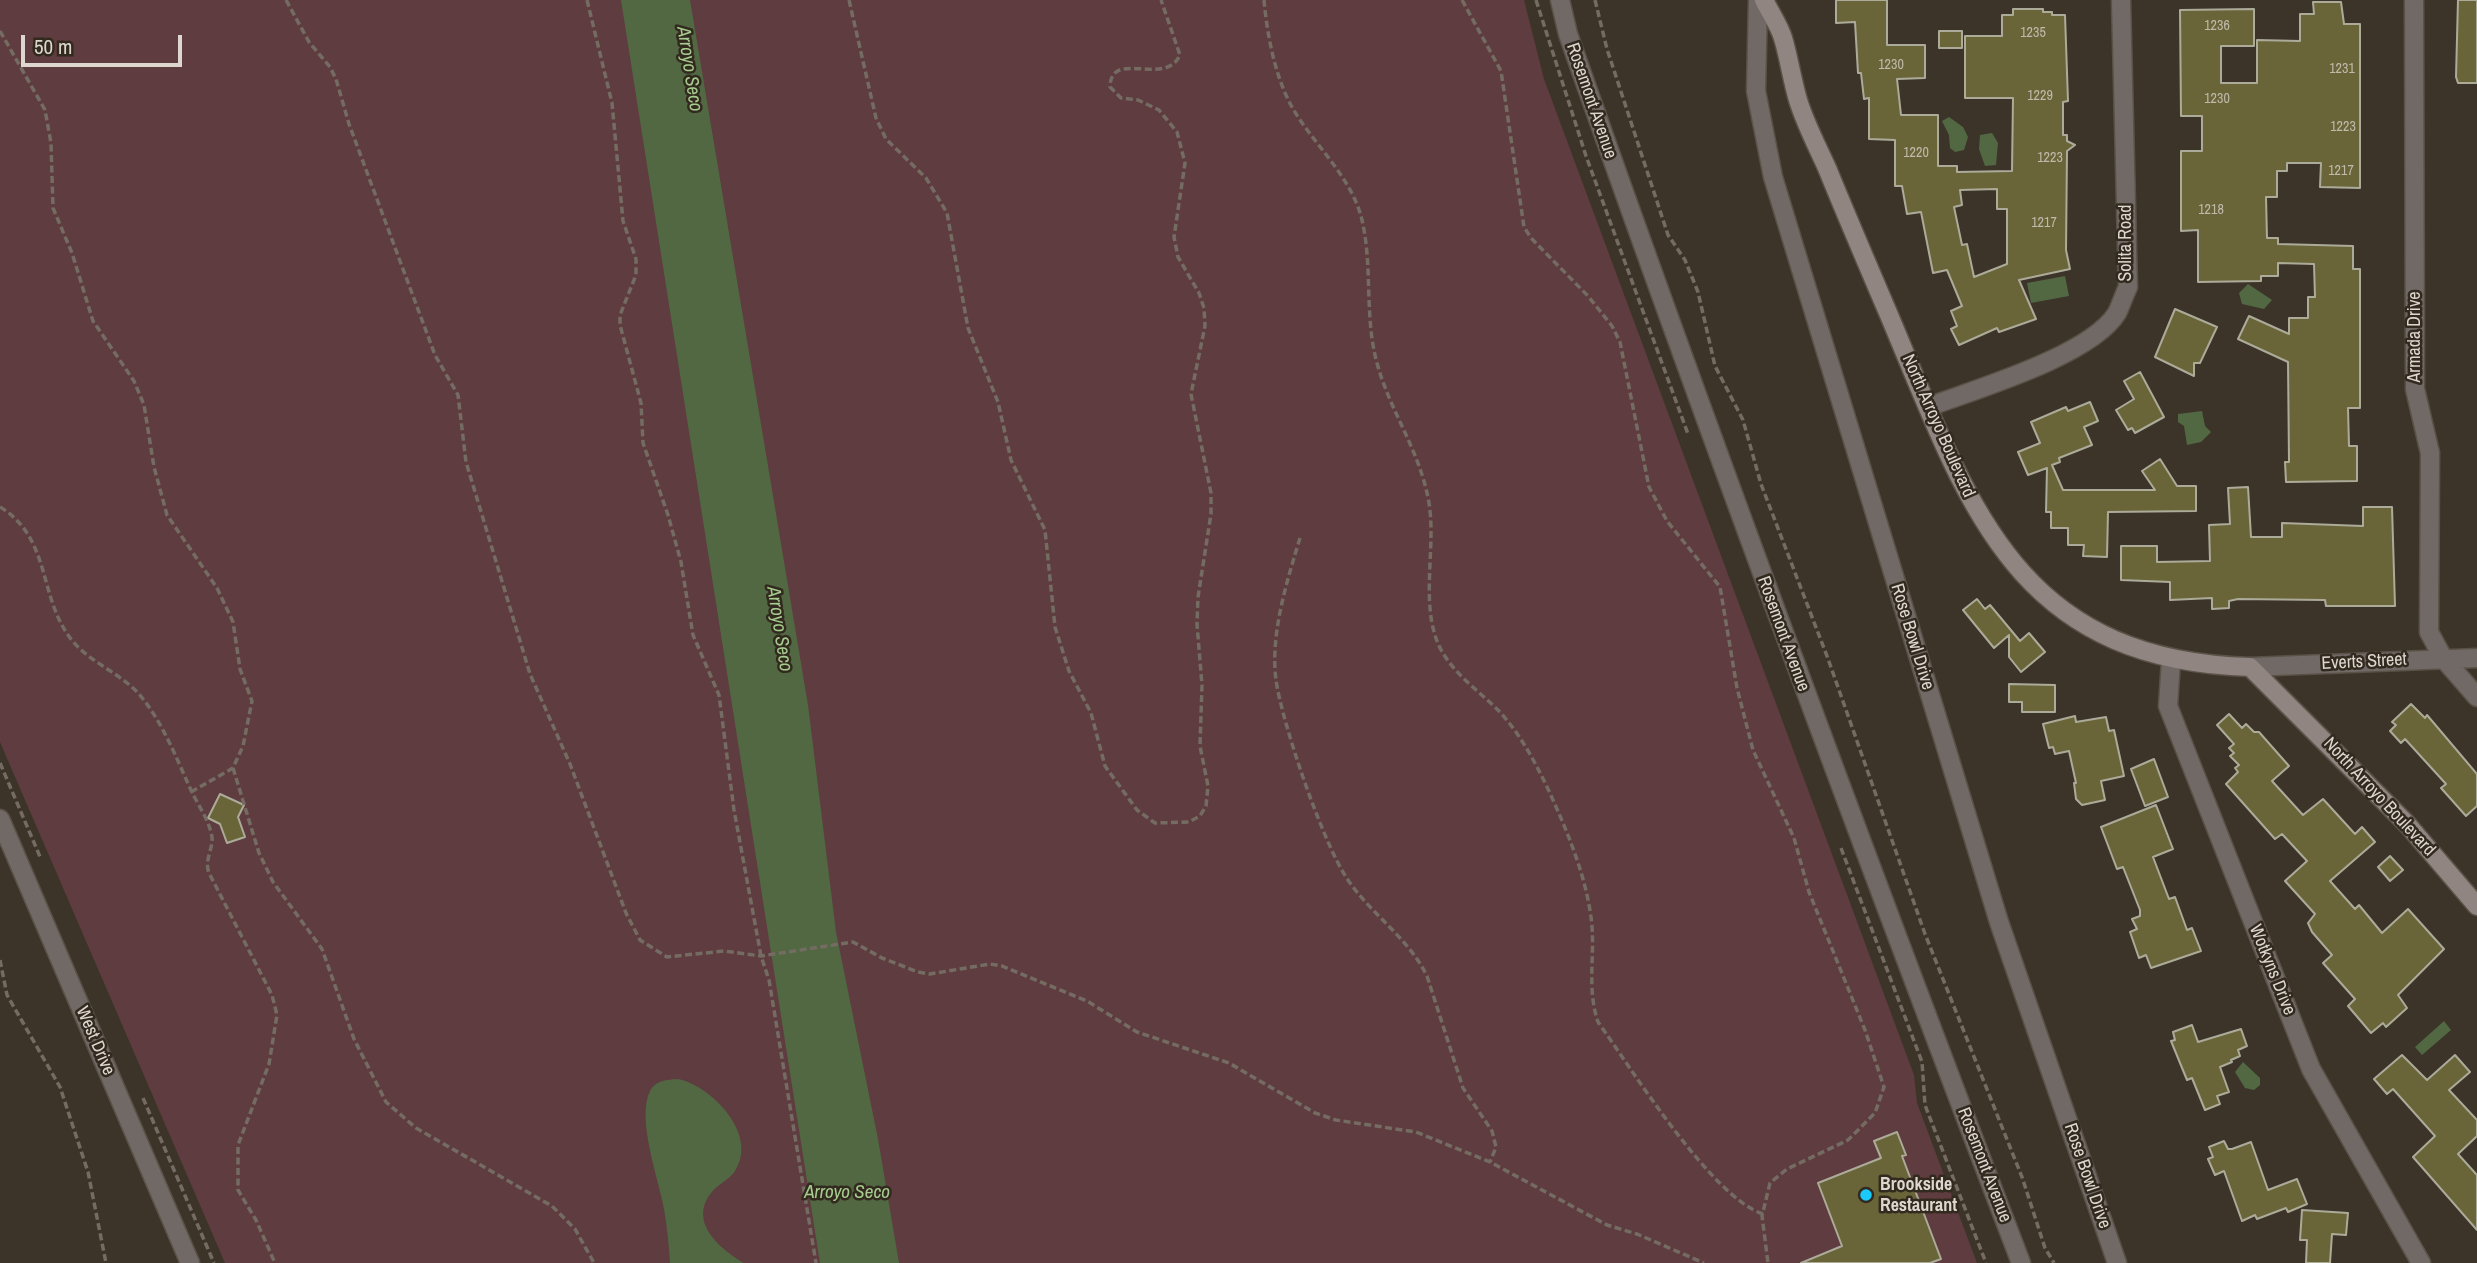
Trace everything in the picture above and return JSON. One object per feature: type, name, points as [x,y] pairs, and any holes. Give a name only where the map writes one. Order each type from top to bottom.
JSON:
[{"type":"street","name":"Rosemont Avenue","points":[[1560,0],[1568,34],[1608,148],[1788,648],[2021,1263]]},
{"type":"street","name":"Rose Bowl Drive","points":[[1758,0],[1756,91],[1773,177],[1999,922],[2117,1263]]},
{"type":"street","name":"North Arroyo Boulevard","points":[[1764,0],[1782,36],[1798,101],[1961,484],[2001,551],[2051,603],[2099,634],[2171,660],[2200,666],[2250,667],[2407,824],[2477,906]]},
{"type":"street","name":"Solita Road","points":[[1928,407],[2048,362],[2092,336],[2116,314],[2127,287],[2121,0]]},
{"type":"street","name":"Armada Drive","points":[[2413,0],[2415,389],[2430,453],[2428,632],[2443,658],[2477,697]]},
{"type":"street","name":"Everts Street","points":[[2250,667],[2477,658]]},
{"type":"street","name":"Wotkyns Drive","points":[[2171,660],[2168,706],[2311,1069],[2421,1263]]},
{"type":"street","name":"West Drive","points":[[0,820],[190,1263]]},
{"type":"path","points":[[286,0],[309,41],[336,79],[349,124],[435,355],[458,395],[466,462],[530,674],[570,764],[635,932],[646,946],[667,957],[724,951],[761,956],[840,943],[861,944],[903,968],[930,974],[990,964],[1002,966],[1087,1001],[1137,1032],[1229,1063],[1315,1113],[1336,1120],[1416,1132],[1490,1162],[1607,1225],[1637,1234],[1704,1263]]},
{"type":"path","points":[[587,0],[612,103],[623,220],[636,259],[636,275],[620,315],[620,325],[641,403],[643,443],[681,562],[693,635],[719,695],[727,734],[734,810],[761,956],[769,981],[816,1263]]},
{"type":"path","points":[[849,0],[876,118],[886,139],[926,178],[947,213],[968,328],[996,394],[1011,460],[1045,530],[1055,627],[1069,671],[1091,713],[1105,766],[1137,810],[1154,823],[1171,824],[1189,822],[1200,816],[1206,806],[1208,786],[1200,746],[1202,685],[1197,624],[1198,597],[1211,514],[1211,493],[1191,394],[1205,326],[1204,308],[1199,293],[1178,257],[1174,237],[1185,163],[1177,132],[1159,110],[1138,100],[1122,98],[1110,86],[1110,78],[1116,71],[1129,67],[1169,69],[1175,65],[1180,55],[1161,0]]},
{"type":"path","points":[[1264,0],[1284,91],[1292,107],[1344,181],[1362,220],[1369,330],[1377,366],[1411,442],[1427,490],[1431,514],[1432,611],[1436,639],[1445,657],[1499,711],[1528,748],[1568,836],[1592,919],[1593,1006],[1598,1021],[1712,1174],[1751,1210],[1763,1214]]},
{"type":"path","points":[[1462,0],[1501,71],[1524,227],[1612,326],[1625,360],[1649,488],[1667,521],[1720,587],[1737,688],[1753,750],[1794,838],[1809,892],[1865,1030],[1884,1087],[1875,1113],[1848,1140],[1787,1169],[1770,1183],[1763,1214],[1768,1263]]},
{"type":"path","points":[[1536,0],[1586,156],[1691,441]]},
{"type":"path","points":[[1595,0],[1606,49],[1668,235],[1685,260],[1698,292],[1716,366],[1743,421],[1761,484],[1901,861],[1925,934],[2022,1177],[2045,1248],[2054,1263]]},
{"type":"path","points":[[0,31],[46,110],[51,144],[53,208],[93,321],[134,381],[144,405],[154,467],[167,515],[218,588],[233,622],[240,669],[252,701],[243,746],[233,768],[191,792]]},
{"type":"path","points":[[0,508],[29,531],[65,631],[82,653],[139,694],[176,755],[191,792],[200,804],[212,839],[206,865],[209,873],[260,970],[277,1015],[269,1064],[238,1144],[238,1190],[257,1220],[275,1263]]},
{"type":"path","points":[[1300,538],[1285,590],[1276,678],[1289,729],[1321,820],[1345,875],[1363,900],[1418,959],[1427,976],[1463,1088],[1492,1131],[1496,1147],[1490,1162]]},
{"type":"path","points":[[0,763],[45,869]]},
{"type":"path","points":[[233,768],[259,853],[273,882],[322,949],[354,1039],[386,1102],[416,1128],[552,1206],[575,1229],[594,1263]]},
{"type":"path","points":[[1839,843],[1922,1062],[1925,1105],[1986,1263]]},
{"type":"path","points":[[0,960],[7,995],[60,1087],[88,1172],[101,1226],[106,1263]]},
{"type":"path","points":[[139,1089],[214,1263]]},
{"type":"shaded area","points":[[0,0],[1524,0],[1544,79],[1914,1075],[1917,1103],[1977,1263],[225,1263],[0,742]]},
{"type":"water","name":"Arroyo Seco","points":[[621,0],[690,0],[808,705],[836,932],[878,1139],[899,1263],[820,1263]]},
{"type":"water","points":[[1949,117],[1963,127],[1968,137],[1964,150],[1955,152],[1950,148],[1949,135],[1942,121]]},
{"type":"water","points":[[1992,133],[1998,143],[1996,165],[1985,166],[1979,149],[1980,135]]},
{"type":"water","points":[[2065,276],[2069,296],[2031,303],[2027,283]]},
{"type":"water","points":[[2248,284],[2272,300],[2264,309],[2242,304],[2239,293]]},
{"type":"water","points":[[2202,411],[2205,426],[2211,432],[2201,442],[2187,445],[2184,426],[2178,422],[2178,414]]},
{"type":"water","points":[[2444,1021],[2451,1030],[2422,1055],[2415,1047]]},
{"type":"water","points":[[2243,1062],[2260,1078],[2260,1085],[2254,1090],[2245,1088],[2235,1072]]},
{"type":"water","points":[[678,1079],[705,1091],[728,1114],[736,1128],[741,1142],[741,1157],[733,1174],[711,1193],[703,1214],[710,1234],[725,1250],[744,1263],[670,1263],[664,1209],[647,1133],[646,1103],[652,1087],[662,1081]]},
{"type":"building","points":[[1836,0],[1887,0],[1887,45],[1925,45],[1925,78],[1897,79],[1901,115],[1938,115],[1938,166],[1957,166],[1957,172],[2012,171],[2013,98],[1965,98],[1965,36],[2002,36],[2002,15],[2013,15],[2013,9],[2043,9],[2043,12],[2052,12],[2052,15],[2065,15],[2068,101],[2063,102],[2063,135],[2067,135],[2067,141],[2075,145],[2067,151],[2066,250],[2070,269],[2019,280],[2036,319],[1999,332],[1997,328],[1959,345],[1951,329],[1957,326],[1951,311],[1962,306],[1947,270],[1933,273],[1921,212],[1907,214],[1902,186],[1895,186],[1895,140],[1869,139],[1869,98],[1864,99],[1861,73],[1858,73],[1855,22],[1836,23]],"holes":[[[1997,189],[1997,209],[2007,209],[2007,264],[1974,277],[1967,244],[1962,245],[1954,207],[1962,205],[1960,190]]]},
{"type":"building","points":[[2458,0],[2477,0],[2477,83],[2458,83],[2456,77]]},
{"type":"building","points":[[2313,2],[2341,2],[2344,24],[2360,24],[2360,188],[2320,187],[2321,163],[2287,163],[2287,171],[2277,171],[2277,197],[2266,197],[2267,238],[2278,238],[2278,244],[2353,246],[2353,269],[2360,269],[2360,408],[2348,408],[2349,446],[2357,446],[2357,481],[2286,482],[2285,462],[2289,462],[2288,362],[2238,339],[2249,316],[2289,334],[2289,318],[2308,318],[2308,297],[2315,297],[2314,264],[2278,263],[2278,276],[2261,276],[2261,281],[2198,282],[2198,230],[2181,231],[2181,151],[2202,151],[2202,116],[2181,116],[2180,10],[2254,9],[2254,46],[2221,46],[2221,83],[2257,83],[2257,40],[2300,41],[2300,14],[2314,14]]},
{"type":"building","points":[[1939,31],[1962,31],[1962,48],[1939,48]]},
{"type":"building","points":[[2175,309],[2217,327],[2200,363],[2194,363],[2194,376],[2155,357]]},
{"type":"building","points":[[2140,372],[2164,417],[2135,433],[2132,428],[2128,430],[2116,410],[2134,399],[2124,381]]},
{"type":"building","points":[[2090,402],[2098,421],[2084,427],[2092,445],[2059,458],[2060,462],[2052,465],[2063,490],[2155,490],[2142,471],[2160,459],[2177,486],[2196,486],[2196,511],[2108,512],[2107,557],[2083,556],[2084,545],[2068,545],[2068,528],[2051,528],[2051,512],[2046,512],[2047,468],[2028,475],[2018,452],[2040,443],[2031,422],[2066,407],[2068,411]]},
{"type":"building","points":[[2248,487],[2251,537],[2282,537],[2282,523],[2363,526],[2363,507],[2392,507],[2395,606],[2326,606],[2325,600],[2238,599],[2229,601],[2229,608],[2212,609],[2212,598],[2170,600],[2170,582],[2121,580],[2121,546],[2157,546],[2157,562],[2210,561],[2209,525],[2230,524],[2228,488]]},
{"type":"building","points":[[1977,599],[1985,609],[1990,605],[2020,641],[2029,633],[2045,652],[2021,672],[2009,657],[2009,635],[1994,648],[1963,610]]},
{"type":"building","points":[[2009,684],[2055,685],[2055,712],[2022,712],[2022,702],[2009,702]]},
{"type":"building","points":[[2411,704],[2425,718],[2427,715],[2477,774],[2477,806],[2466,816],[2441,788],[2446,784],[2405,739],[2401,743],[2390,731],[2396,725],[2392,722]]},
{"type":"building","points":[[2229,714],[2242,728],[2246,724],[2254,732],[2259,732],[2289,766],[2272,781],[2303,815],[2323,799],[2355,834],[2362,827],[2375,842],[2330,881],[2355,909],[2359,905],[2382,933],[2408,909],[2444,949],[2398,995],[2407,1008],[2386,1027],[2383,1023],[2371,1033],[2348,1006],[2355,999],[2323,963],[2332,955],[2312,932],[2308,923],[2315,914],[2285,881],[2307,861],[2282,834],[2275,839],[2226,784],[2238,772],[2235,768],[2239,765],[2230,756],[2234,753],[2229,748],[2234,744],[2217,725]]},
{"type":"building","points":[[2075,716],[2076,722],[2106,717],[2109,731],[2114,730],[2124,776],[2101,781],[2105,800],[2082,805],[2076,799],[2076,783],[2069,751],[2055,754],[2053,747],[2049,748],[2043,724]]},
{"type":"building","points":[[2154,759],[2168,797],[2145,806],[2131,769]]},
{"type":"building","points":[[220,794],[244,805],[238,817],[245,837],[227,843],[220,824],[208,818]]},
{"type":"building","points":[[2156,805],[2173,849],[2153,857],[2169,899],[2175,897],[2187,930],[2192,928],[2201,951],[2151,968],[2146,955],[2139,958],[2130,932],[2137,929],[2132,919],[2140,916],[2140,910],[2123,867],[2117,869],[2101,827]]},
{"type":"building","points":[[2390,856],[2403,870],[2390,881],[2378,867]]},
{"type":"building","points":[[2192,1025],[2198,1042],[2241,1029],[2247,1046],[2238,1050],[2240,1056],[2220,1067],[2229,1092],[2217,1096],[2220,1104],[2205,1110],[2192,1078],[2187,1080],[2171,1041],[2175,1040],[2173,1032]]},
{"type":"building","points":[[2402,1055],[2427,1080],[2455,1055],[2470,1072],[2449,1090],[2477,1120],[2477,1136],[2458,1154],[2477,1175],[2477,1230],[2413,1157],[2435,1136],[2393,1089],[2387,1094],[2374,1079]]},
{"type":"building","name":"Brookside Restaurant","points":[[1897,1132],[1906,1155],[1902,1156],[1941,1259],[1930,1263],[1801,1263],[1842,1246],[1818,1183],[1881,1158],[1874,1141]]},
{"type":"building","points":[[2224,1141],[2228,1149],[2251,1142],[2268,1190],[2297,1179],[2307,1204],[2288,1212],[2286,1208],[2257,1219],[2255,1215],[2242,1221],[2224,1171],[2215,1175],[2208,1159],[2213,1157],[2209,1147]]},
{"type":"building","points":[[2302,1210],[2348,1213],[2346,1235],[2332,1234],[2330,1263],[2306,1263],[2307,1240],[2300,1240]]},
{"type":"place","name":"Brookside Restaurant","points":[[1866,1195]]}]
